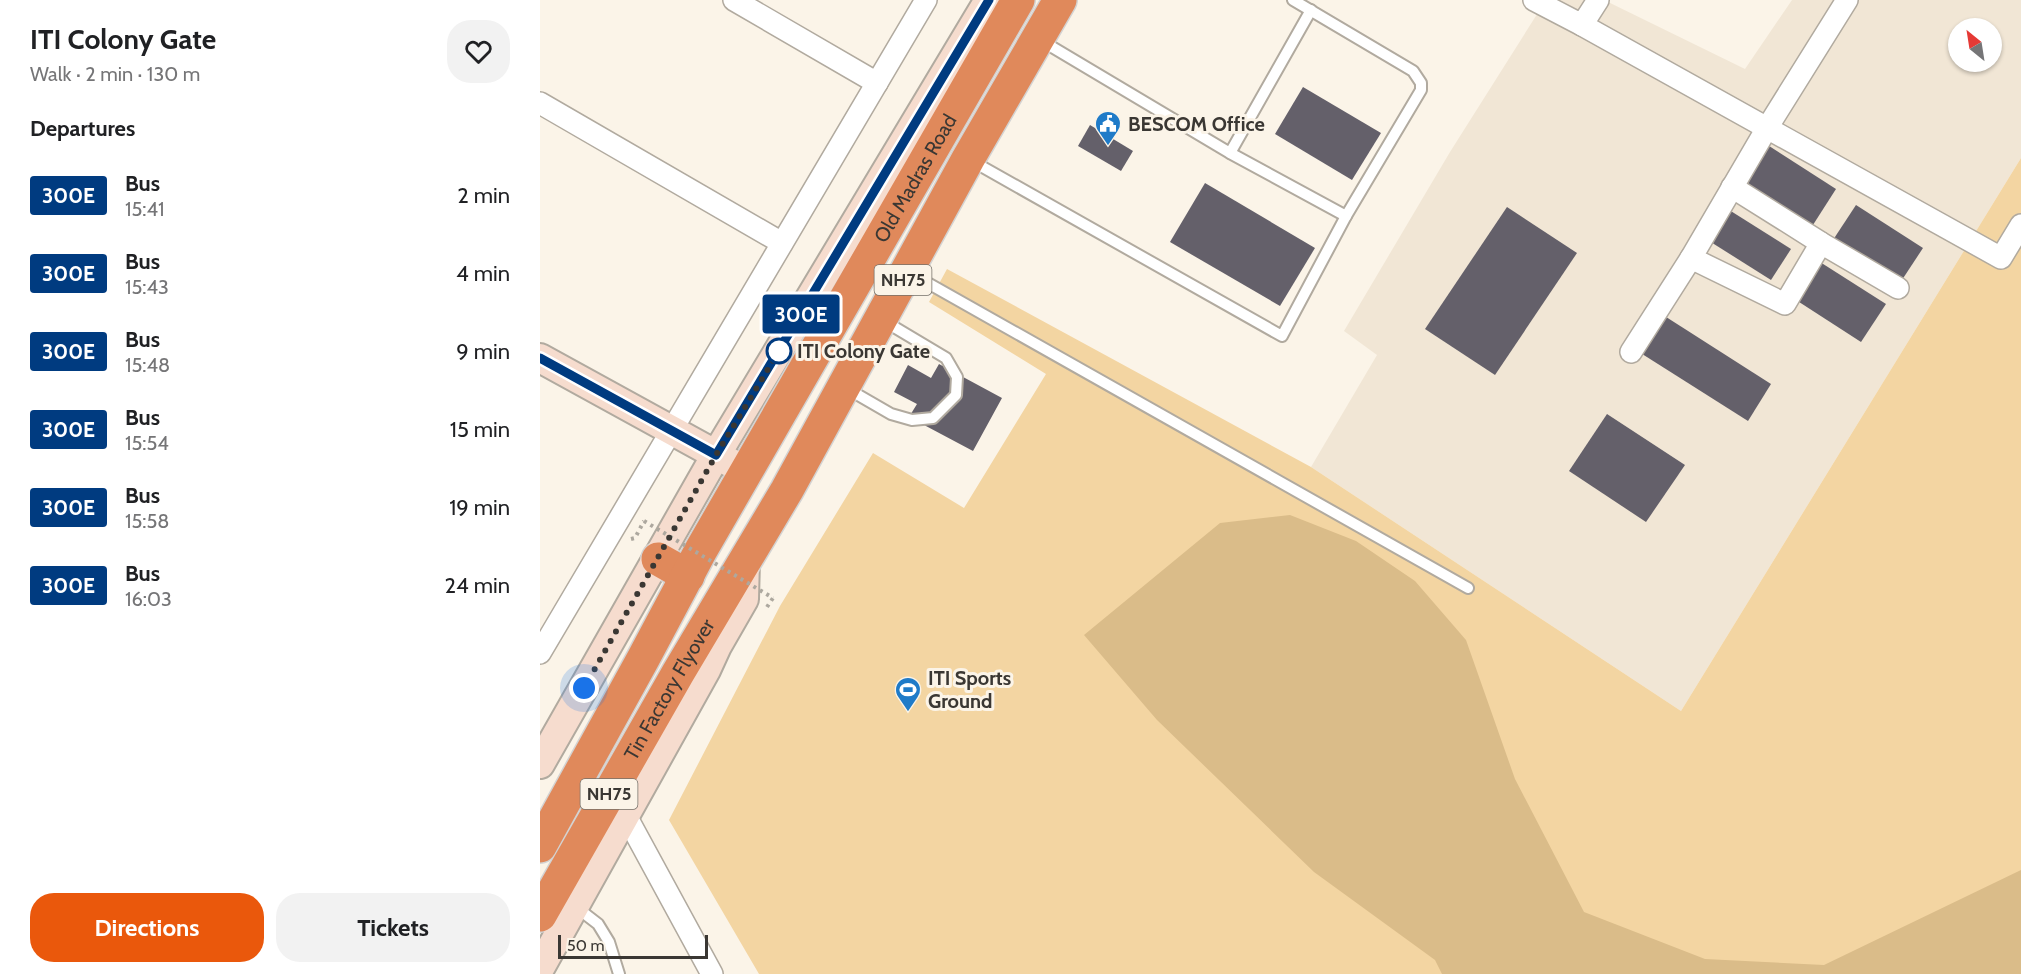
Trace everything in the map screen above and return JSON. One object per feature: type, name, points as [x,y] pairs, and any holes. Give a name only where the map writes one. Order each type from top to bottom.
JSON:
[{"type":"highway","name":"Old Madras Road","points":[[688,576],[1018,0]]},
{"type":"highway","name":"Old Madras Road","points":[[745,560],[787,490],[968,159],[1060,0]]},
{"type":"highway","points":[[646,549],[688,576]]},
{"type":"highway","name":"Tin Factory Flyover","points":[[540,915],[745,560]]},
{"type":"highway","name":"Tin Factory Flyover","points":[[540,846],[688,576]]},
{"type":"street","points":[[734,0],[877,83]]},
{"type":"street","points":[[540,653],[926,0]]},
{"type":"street","points":[[540,764],[646,549],[716,455],[989,0]]},
{"type":"street","points":[[1534,0],[2001,258],[2021,225]]},
{"type":"street","points":[[1582,25],[1598,0]]},
{"type":"street","points":[[1631,352],[1691,258],[1767,128],[1847,0]]},
{"type":"street","points":[[540,104],[782,243]]},
{"type":"street","points":[[1732,187],[1898,288]]},
{"type":"street","points":[[1691,258],[1785,304],[1821,243]]},
{"type":"street","points":[[540,358],[747,472]]},
{"type":"street","points":[[540,968],[744,599],[745,560]]},
{"type":"street","points":[[625,814],[712,974]]},
{"type":"lane","points":[[968,159],[1282,336],[1346,216],[1421,90],[1421,83],[1413,71],[1293,0]]},
{"type":"lane","points":[[1230,153],[1311,10]]},
{"type":"lane","points":[[1038,38],[1230,153],[1346,216]]},
{"type":"lane","points":[[908,272],[1468,588]]},
{"type":"lane","points":[[844,387],[891,414],[912,420],[933,418],[956,395],[957,376],[946,358],[881,319]]},
{"type":"lane","points":[[574,905],[598,924],[609,942],[619,974]]},
{"type":"path","points":[[646,549],[644,521],[773,598]]},
{"type":"shaded area","points":[[1546,0],[1604,0],[1745,69],[1792,0],[2021,0],[2021,158],[1681,711],[1311,467],[1377,355],[1344,331],[1450,152]]},
{"type":"shaded area","points":[[2021,158],[2021,974],[759,974],[669,820],[780,606],[873,453],[964,508],[1046,374],[929,302],[947,269],[1311,467],[1681,711]]},
{"type":"shaded area","points":[[1290,515],[1356,541],[1415,581],[1466,640],[1515,779],[1584,912],[1705,959],[1824,965],[2021,870],[2021,974],[1442,974],[1435,960],[1314,872],[1157,720],[1084,635],[1220,523]]},
{"type":"building","points":[[1303,87],[1381,133],[1352,180],[1275,134]]},
{"type":"building","points":[[1090,125],[1133,151],[1121,171],[1078,146]]},
{"type":"building","points":[[1766,144],[1836,189],[1811,228],[1741,183]]},
{"type":"building","points":[[1205,183],[1315,248],[1280,306],[1170,242]]},
{"type":"building","points":[[1856,205],[1923,248],[1898,286],[1831,243]]},
{"type":"building","points":[[1507,207],[1577,253],[1495,375],[1425,329]]},
{"type":"building","points":[[1726,208],[1791,249],[1771,280],[1706,239]]},
{"type":"building","points":[[1820,262],[1886,304],[1861,342],[1796,300]]},
{"type":"building","points":[[1663,315],[1771,384],[1748,421],[1639,352]]},
{"type":"building","points":[[939,364],[1002,398],[973,451],[909,417],[917,404],[894,392],[908,365],[931,378]]},
{"type":"building","points":[[1607,414],[1685,465],[1646,522],[1569,471]]},
{"type":"bus line","name":"300E","points":[[540,358],[716,455],[989,0]]},
{"type":"place","name":"BESCOM Office","points":[[1108,147]]},
{"type":"place","name":"ITI Colony Gate","points":[[779,351]]},
{"type":"place","name":"ITI Sports Ground","points":[[908,713]]},
{"type":"route","points":[[584,688],[716,455],[779,351]]}]
